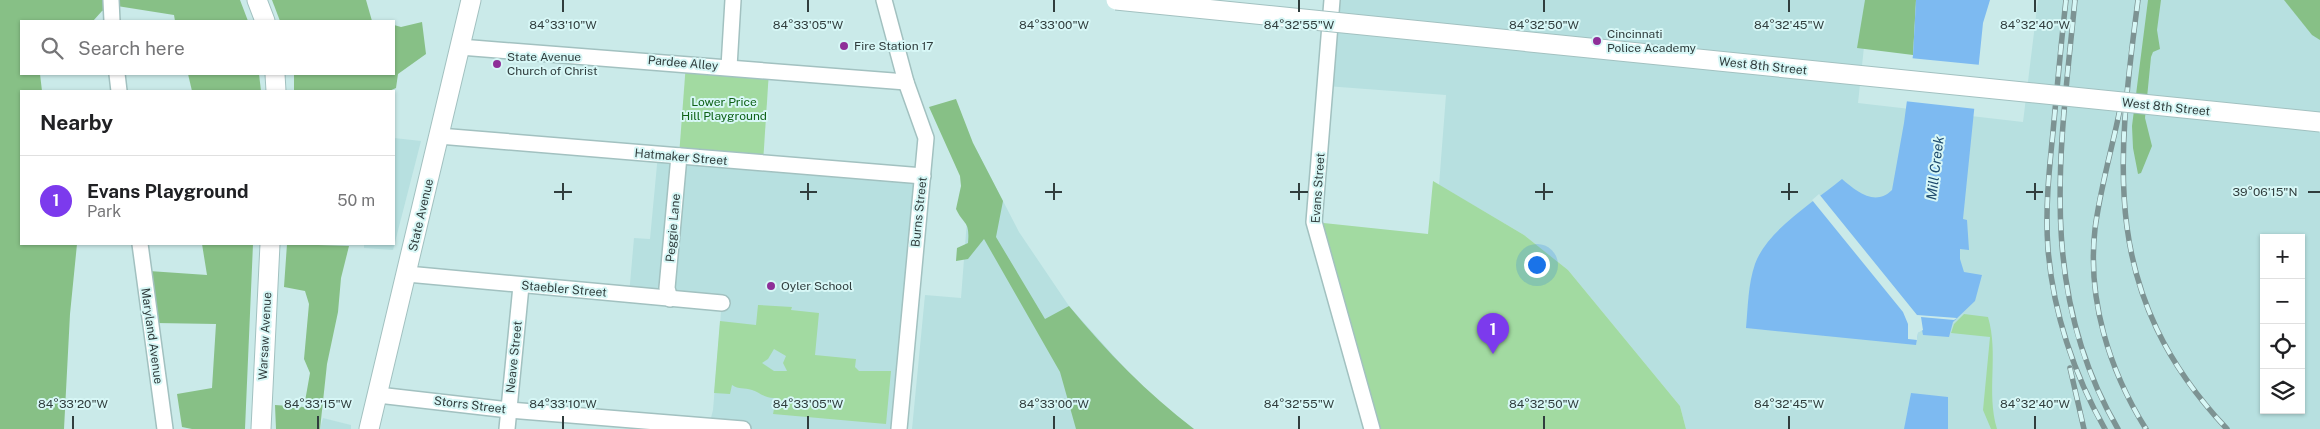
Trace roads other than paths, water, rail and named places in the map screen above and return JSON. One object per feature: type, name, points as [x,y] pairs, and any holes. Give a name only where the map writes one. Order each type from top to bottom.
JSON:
[{"type":"main road","points":[[257,0],[266,20]]},
{"type":"main road","name":"State Avenue","points":[[369,429],[471,0]]},
{"type":"main road","name":"West 8th Street","points":[[1116,0],[2320,122]]},
{"type":"main road","points":[[275,75],[276,90]]},
{"type":"main road","name":"Warsaw Avenue","points":[[261,429],[270,245]]},
{"type":"street","points":[[111,0],[112,20]]},
{"type":"street","points":[[729,67],[733,0]]},
{"type":"street","name":"Burns Street","points":[[884,0],[906,82],[926,138],[899,429]]},
{"type":"street","name":"Evans Street","points":[[1332,0],[1314,222],[1372,429]]},
{"type":"street","name":"Pardee Alley","points":[[460,47],[906,82]]},
{"type":"street","points":[[117,75],[119,90]]},
{"type":"street","name":"Hatmaker Street","points":[[439,136],[923,176]]},
{"type":"street","name":"Peggie Lane","points":[[670,299],[667,288],[679,156]]},
{"type":"street","name":"Maryland Avenue","points":[[140,245],[165,429]]},
{"type":"street","name":"Staebler Street","points":[[407,274],[520,286],[722,303]]},
{"type":"street","name":"Neave Street","points":[[507,429],[520,286]]},
{"type":"street","name":"Storrs Street","points":[[378,395],[509,410],[743,429]]},
{"type":"water","name":"Mill Creek","points":[[1916,0],[1990,0],[1983,23],[1963,219],[1967,220],[1969,250],[1960,249],[1960,259],[1964,272],[1982,275],[1975,301],[1953,322],[1949,337],[1923,335],[1922,330],[1918,333],[1916,345],[1746,328],[1750,288],[1755,264],[1761,252],[1780,228],[1842,179],[1859,192],[1872,197],[1886,195],[1892,190],[1904,123],[1913,55]]},
{"type":"water","points":[[1911,393],[1948,397],[1948,429],[1904,429]]},
{"type":"railway","points":[[2066,0],[2049,176],[2047,205],[2048,249],[2055,296],[2067,342],[2084,387],[2105,429]]},
{"type":"railway","points":[[2075,0],[2064,111],[2061,166],[2060,219],[2065,272],[2075,325],[2092,377],[2118,429]]},
{"type":"railway","points":[[2138,0],[2125,119],[2123,174],[2127,227],[2138,279],[2157,329],[2186,379],[2227,429]]},
{"type":"railway","points":[[2120,109],[2097,214],[2093,255],[2094,281],[2098,307],[2111,358],[2121,383],[2146,429]]},
{"type":"railway","points":[[2070,368],[2084,429]]},
{"type":"place","name":"Cincinnati Police Academy","points":[[1597,41]]},
{"type":"place","name":"Fire Station 17","points":[[844,46]]},
{"type":"place","name":"State Avenue Church of Christ","points":[[497,64]]},
{"type":"place","name":"Oyler School","points":[[771,286]]},
{"type":"place","name":"Evans Playground","points":[[1493,354]]},
{"type":"park label","name":"Lower Price Hill Playground","points":[[724,109]]}]
